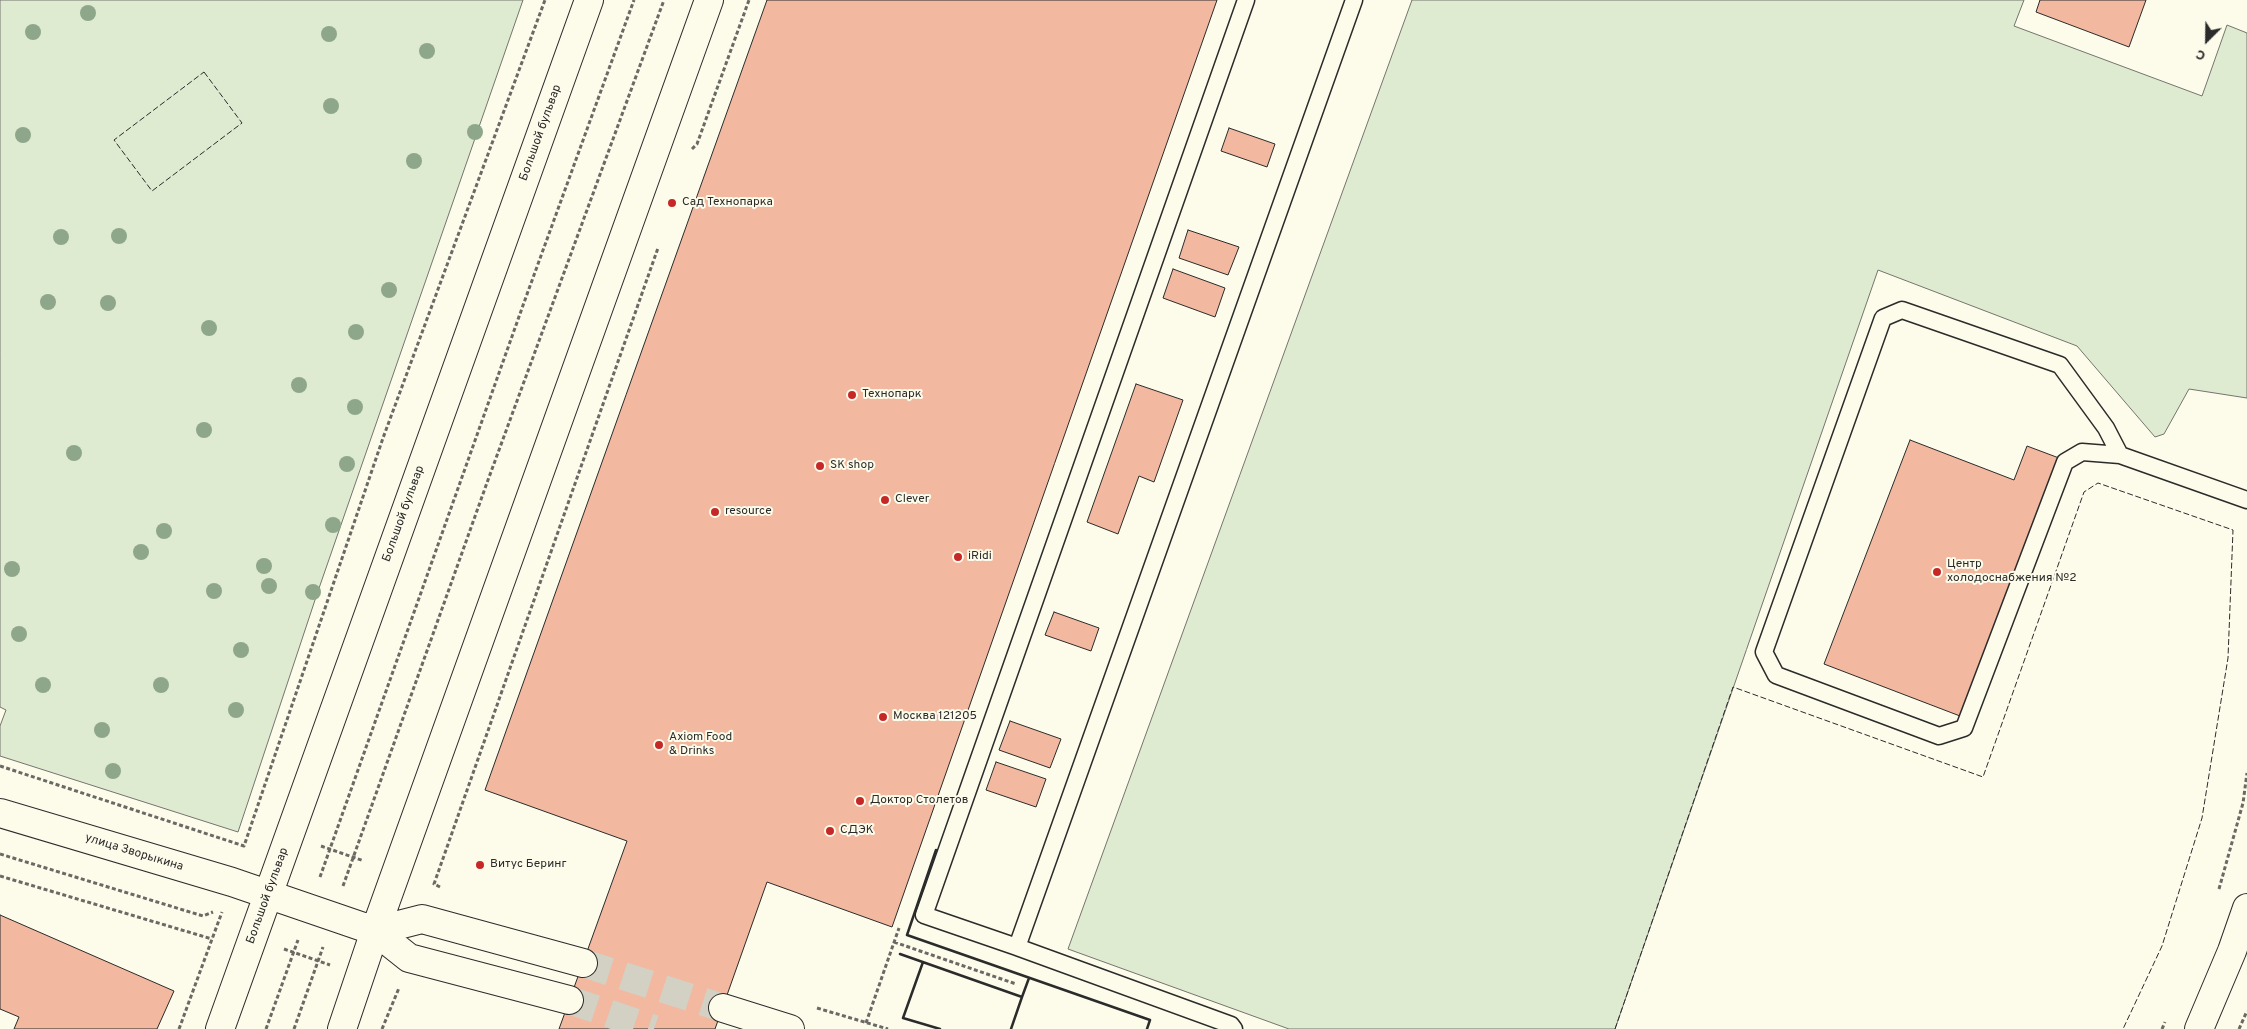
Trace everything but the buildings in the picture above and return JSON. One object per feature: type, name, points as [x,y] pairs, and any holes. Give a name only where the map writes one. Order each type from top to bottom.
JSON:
[{"type":"street","name":"Большой бульвар","points":[[220,1029],[589,0]]},
{"type":"street","points":[[342,1029],[375,930],[709,0]]},
{"type":"street","name":"улица Зворыкина","points":[[0,813],[232,882],[375,930]]},
{"type":"street","points":[[2199,1029],[2232,951],[2247,908]]},
{"type":"street","points":[[375,930],[422,919],[582,963]]},
{"type":"street","points":[[375,930],[409,958],[569,1000]]},
{"type":"street","points":[[723,1008],[790,1029]]},
{"type":"lane","points":[[1234,1029],[1231,1025],[924,915],[1246,0]]},
{"type":"lane","points":[[1017,948],[1354,0]]},
{"type":"lane","points":[[2120,455],[2106,428],[2060,365],[1902,310],[1883,318],[1764,652],[1776,675],[1939,736],[1964,728],[2066,462],[2082,452],[2120,455],[2247,500]]},
{"type":"path","points":[[232,882],[383,438],[545,0]]},
{"type":"path","points":[[294,1029],[321,912],[330,849],[526,297],[634,0]]},
{"type":"path","points":[[266,1029],[321,912],[352,857],[664,0]]},
{"type":"path","points":[[687,155],[697,144],[749,0]]},
{"type":"path","points":[[434,884],[659,246]]},
{"type":"path","points":[[0,766],[244,846]]},
{"type":"path","points":[[2215,898],[2243,803],[2247,773]]},
{"type":"path","points":[[252,822],[434,884],[443,889]]},
{"type":"path","points":[[0,854],[203,916],[222,910],[258,921]]},
{"type":"path","points":[[0,876],[212,939]]},
{"type":"path","points":[[179,1029],[222,910]]},
{"type":"path","points":[[866,1022],[900,926]]},
{"type":"path","points":[[894,942],[1016,984]]},
{"type":"path","points":[[382,1029],[399,988],[408,991]]},
{"type":"path","points":[[2239,1029],[2247,1011]]},
{"type":"path","points":[[2162,1029],[2166,1021]]},
{"type":"green space","points":[[0,0],[523,0],[317,594],[238,832],[0,756],[0,726],[6,710],[0,707]]},
{"type":"green space","points":[[1412,0],[2024,0],[2014,26],[2202,96],[2227,25],[2247,33],[2247,398],[2189,389],[2164,434],[2155,437],[2077,346],[1878,270],[1615,1029],[1289,1029],[1068,949]]},
{"type":"tunnel","points":[[583,963],[723,1008]]},
{"type":"tunnel","points":[[569,1000],[654,1029]]},
{"type":"fence","points":[[204,72],[242,123],[152,191],[114,140],[204,72]]},
{"type":"fence","points":[[1615,1029],[1733,687],[1983,777],[2084,492],[2098,483],[2233,530],[2228,658],[2202,818],[2162,946],[2123,1029]]},
{"type":"wall","points":[[936,850],[907,935],[1150,1020],[1147,1029]]},
{"type":"wall","points":[[900,954],[1022,997],[1029,978]]},
{"type":"wall","points":[[923,962],[903,1018],[940,1029]]},
{"type":"wall","points":[[1011,1029],[1022,997]]},
{"type":"place","name":"Сад Технопарка","points":[[672,203]]},
{"type":"place","name":"Технопарк","points":[[852,395]]},
{"type":"place","name":"SK shop","points":[[820,466]]},
{"type":"place","name":"Clever","points":[[885,500]]},
{"type":"place","name":"resource","points":[[715,512]]},
{"type":"place","name":"iRidi","points":[[958,557]]},
{"type":"place","name":"Центр холодоснабжения №2","points":[[1937,572]]},
{"type":"place","name":"Москва 121205","points":[[883,717]]},
{"type":"place","name":"Axiom Food & Drinks","points":[[659,745]]},
{"type":"place","name":"Доктор Столетов","points":[[860,801]]},
{"type":"place","name":"СДЭК","points":[[830,831]]},
{"type":"place","name":"Витус Беринг","points":[[480,865]]}]
